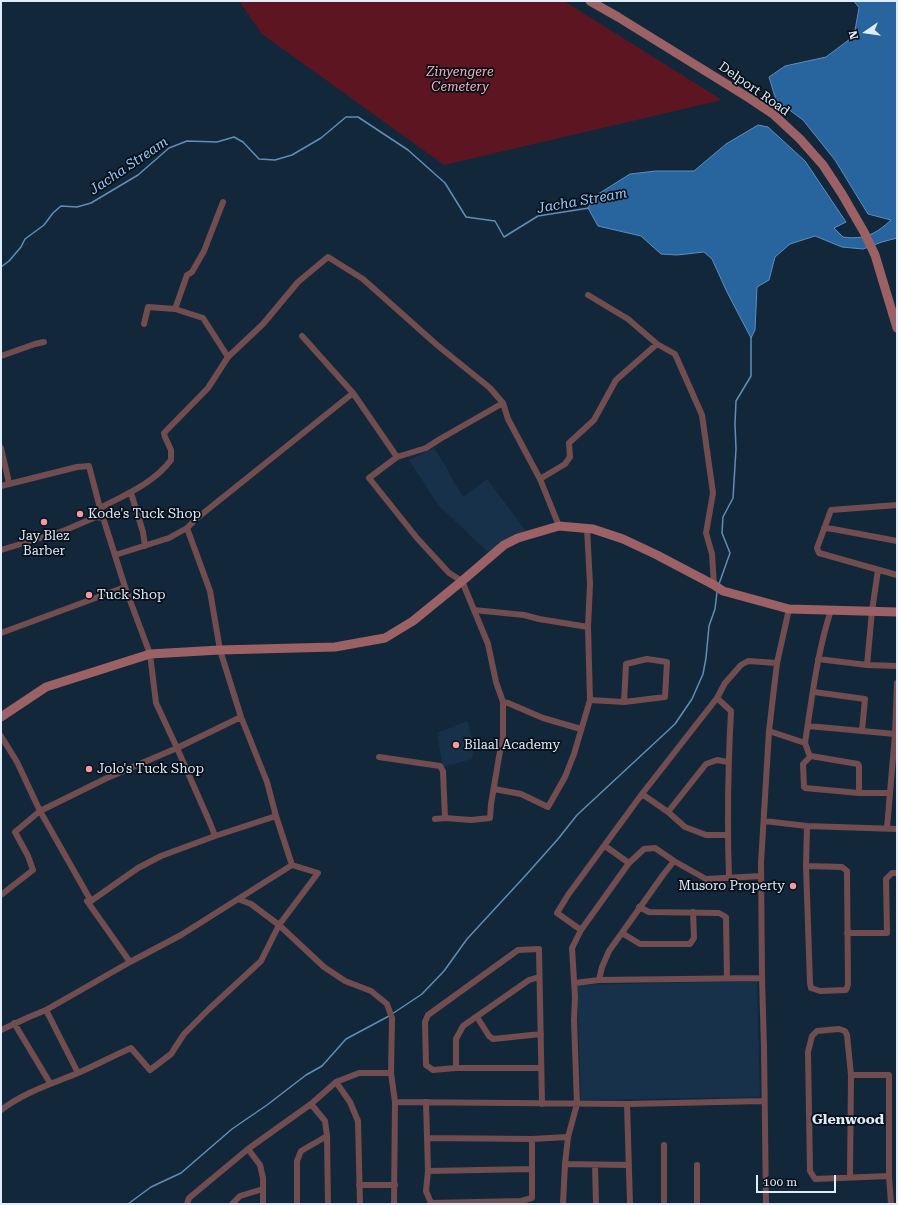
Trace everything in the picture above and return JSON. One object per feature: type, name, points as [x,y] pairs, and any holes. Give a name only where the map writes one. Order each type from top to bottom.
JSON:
[{"type":"street","name":"Delport Road","points":[[590,1],[700,67],[773,114],[800,139],[823,165],[864,232],[872,248],[897,328]]},
{"type":"street","points":[[175,309],[188,275],[192,272],[204,251],[223,202]]},
{"type":"street","points":[[100,508],[131,493],[164,469],[171,460],[171,450],[164,433],[208,388],[228,357],[263,324],[298,282],[328,257],[363,279],[490,388],[503,403],[508,419],[540,479],[559,526]]},
{"type":"street","points":[[588,295],[628,319],[657,344],[675,354],[702,416],[713,494],[706,533],[712,554],[714,585]]},
{"type":"street","points":[[144,324],[148,307],[175,309],[203,318],[228,357]]},
{"type":"street","points":[[302,336],[352,393],[397,457]]},
{"type":"street","points":[[1,356],[44,342]]},
{"type":"street","points":[[540,479],[565,464],[570,457],[569,443],[594,420],[616,380],[657,344]]},
{"type":"street","points":[[115,555],[169,538],[187,528],[196,519],[352,393]]},
{"type":"street","points":[[435,819],[445,818],[471,820],[490,818],[498,757],[503,737],[503,702],[496,682],[488,644],[462,582],[449,573],[417,538],[369,478],[397,457],[426,448],[503,403]]},
{"type":"street","points":[[1,448],[9,483]]},
{"type":"street","points":[[1,486],[77,467],[89,466],[100,508],[125,587],[150,654],[156,703],[215,836]]},
{"type":"street","points":[[131,493],[143,532],[145,546]]},
{"type":"street","points":[[897,505],[831,510],[817,548],[819,553],[897,575]]},
{"type":"street","points":[[1,550],[63,531],[96,517],[103,518]]},
{"type":"street","points":[[1,717],[46,687],[150,654],[220,650],[335,647],[385,638],[413,621],[462,582],[504,545],[518,538],[559,526],[593,529],[623,539],[657,555],[723,591],[789,609],[897,612]]},
{"type":"street","points":[[187,528],[210,591],[220,650],[240,717],[267,782],[292,865]]},
{"type":"street","points":[[494,789],[521,794],[548,806],[565,777],[574,754],[590,700],[588,627],[590,584],[587,528]]},
{"type":"street","points":[[824,528],[897,541]]},
{"type":"street","points":[[867,665],[872,611],[878,570]]},
{"type":"street","points":[[1,633],[125,587]]},
{"type":"street","points":[[766,1204],[761,876],[770,731],[777,663],[789,609]]},
{"type":"street","points":[[474,610],[524,615],[588,627]]},
{"type":"street","points":[[831,610],[818,659],[805,743],[811,756],[858,764],[859,793]]},
{"type":"street","points":[[590,700],[624,702],[665,697],[667,662],[647,659],[626,664],[624,702]]},
{"type":"street","points":[[818,659],[867,665],[897,666]]},
{"type":"street","points":[[581,930],[557,914],[568,895],[642,794],[717,698],[725,683],[741,665],[748,662],[777,663]]},
{"type":"street","points":[[888,828],[897,683]]},
{"type":"street","points":[[814,692],[865,699],[862,731]]},
{"type":"street","points":[[717,698],[731,711],[728,762],[727,835],[729,878]]},
{"type":"street","points":[[503,702],[543,718],[581,729]]},
{"type":"street","points":[[1,894],[33,870],[28,856],[15,832],[40,811],[106,778],[177,748],[240,717]]},
{"type":"street","points":[[808,726],[895,734]]},
{"type":"street","points":[[770,731],[805,743]]},
{"type":"street","points":[[1,736],[17,762],[40,811],[91,901]]},
{"type":"street","points":[[811,756],[803,764],[805,788],[890,794]]},
{"type":"street","points":[[379,757],[440,766],[443,771],[445,818]]},
{"type":"street","points":[[668,812],[706,764],[717,760],[728,762]]},
{"type":"street","points":[[642,794],[668,812],[685,827],[706,835],[727,835]]},
{"type":"street","points":[[130,962],[87,901],[91,901],[138,868],[161,856],[276,816]]},
{"type":"street","points":[[764,822],[807,826],[897,829]]},
{"type":"street","points":[[806,866],[842,867],[847,871],[848,985],[846,990],[820,991],[811,988],[806,866],[807,826]]},
{"type":"street","points":[[605,846],[629,863]]},
{"type":"street","points":[[563,1204],[568,1137],[577,1104],[574,1020],[575,983],[572,948],[581,930],[629,863],[644,850],[655,848],[674,862],[706,879],[761,876]]},
{"type":"street","points":[[599,980],[602,967],[609,951],[662,875],[674,862]]},
{"type":"street","points":[[1,1030],[46,1010],[181,935],[292,865],[318,873],[279,925],[262,962],[209,1009],[184,1034],[171,1054],[150,1070],[131,1048],[78,1073],[50,1083],[15,1100],[1,1110]]},
{"type":"street","points":[[847,933],[887,933],[886,879],[892,873],[897,873]]},
{"type":"street","points":[[238,899],[251,904],[279,925],[324,967],[345,981],[371,991],[387,1004],[392,1018],[391,1073],[395,1102],[394,1204]]},
{"type":"street","points":[[639,907],[649,912],[719,913],[726,917],[727,978]]},
{"type":"street","points":[[622,933],[640,944],[690,944],[694,938],[693,912]]},
{"type":"street","points":[[541,1068],[456,1068],[433,1070],[426,1065],[425,1022],[428,1015],[518,950],[539,949],[542,1104]]},
{"type":"street","points":[[456,1068],[456,1039],[463,1026],[529,980],[539,977]]},
{"type":"street","points":[[575,983],[599,980],[762,978]]},
{"type":"street","points":[[46,1010],[78,1073]]},
{"type":"street","points":[[477,1017],[492,1039],[541,1034]]},
{"type":"street","points":[[14,1023],[50,1083]]},
{"type":"street","points":[[850,1177],[851,1075],[847,1035],[839,1029],[817,1031],[812,1036],[808,1052],[810,1172],[815,1179],[889,1176]]},
{"type":"street","points":[[186,1204],[189,1198],[248,1149],[311,1104],[336,1082],[359,1073],[391,1073]]},
{"type":"street","points":[[851,1075],[889,1075],[889,1176],[891,1204]]},
{"type":"street","points":[[336,1082],[350,1102],[358,1121],[360,1204]]},
{"type":"street","points":[[395,1102],[627,1104],[764,1101]]},
{"type":"street","points":[[426,1102],[428,1172],[426,1191],[431,1203],[521,1201],[532,1198],[532,1139]]},
{"type":"street","points":[[311,1104],[325,1121],[327,1136],[328,1204]]},
{"type":"street","points":[[627,1104],[630,1204]]},
{"type":"street","points":[[297,1204],[297,1161],[301,1151],[327,1136]]},
{"type":"street","points":[[427,1138],[532,1139],[568,1137]]},
{"type":"street","points":[[664,1146],[664,1204]]},
{"type":"street","points":[[248,1149],[260,1165],[263,1178],[263,1204]]},
{"type":"street","points":[[565,1164],[629,1165]]},
{"type":"street","points":[[595,1165],[596,1204]]},
{"type":"street","points":[[697,1165],[697,1204]]},
{"type":"street","points":[[428,1172],[532,1169]]},
{"type":"street","points":[[360,1185],[395,1185]]},
{"type":"street","points":[[232,1204],[240,1196],[263,1189]]},
{"type":"shaded area","points":[[434,448],[463,497],[487,479],[526,531],[489,553],[439,506],[409,460]]},
{"type":"shaded area","name":"Bilaal Academy","points":[[467,721],[472,737],[472,759],[443,767],[437,733]]},
{"type":"shaded area","points":[[757,981],[760,1097],[581,1100],[577,985]]},
{"type":"green space","name":"Zinyengere Cemetery","points":[[239,1],[564,1],[722,100],[444,165],[262,34]]},
{"type":"water","points":[[854,1],[897,1],[897,238],[863,249],[842,247],[815,236],[790,244],[775,257],[769,280],[757,287],[755,330],[751,338],[712,259],[704,252],[677,255],[661,254],[641,236],[598,226],[588,208],[595,196],[630,174],[656,171],[694,171],[726,144],[758,125],[768,127],[805,161],[846,222],[834,228],[843,237],[863,237],[880,229],[891,220],[868,214],[835,160],[803,120],[776,100],[769,77],[785,66],[826,57],[854,36],[859,8]]},
{"type":"waterway","name":"Jacha Stream","points":[[1,267],[9,261],[21,247],[25,239],[44,225],[53,213],[61,206],[77,207],[91,203],[138,175],[169,148],[187,141],[217,142],[234,137],[243,142],[259,159],[275,160],[292,155],[321,138],[346,117],[358,117],[408,150],[445,183],[466,217],[495,221],[504,237],[538,216],[589,208]]},
{"type":"waterway","points":[[719,584],[730,553],[722,533],[723,517],[733,498],[736,449],[736,401],[751,376],[751,337]]},
{"type":"waterway","points":[[392,1014],[422,994],[444,971],[467,939],[558,839],[577,815],[675,724],[692,699],[703,674],[709,626],[715,609],[717,592]]},
{"type":"waterway","points":[[128,1204],[151,1187],[181,1173],[232,1129],[267,1105],[306,1075],[322,1066],[346,1039],[389,1016]]},
{"type":"place","name":"Kode's Tuck Shop","points":[[80,514]]},
{"type":"place","name":"Jay Blez Barber","points":[[44,522]]},
{"type":"place","name":"Tuck Shop","points":[[89,595]]},
{"type":"place","name":"Bilaal Academy","points":[[456,745]]},
{"type":"place","name":"Jolo's Tuck Shop","points":[[89,769]]},
{"type":"place","name":"Musoro Property","points":[[793,886]]},
{"type":"district","name":"Glenwood","points":[[848,1120]]}]
